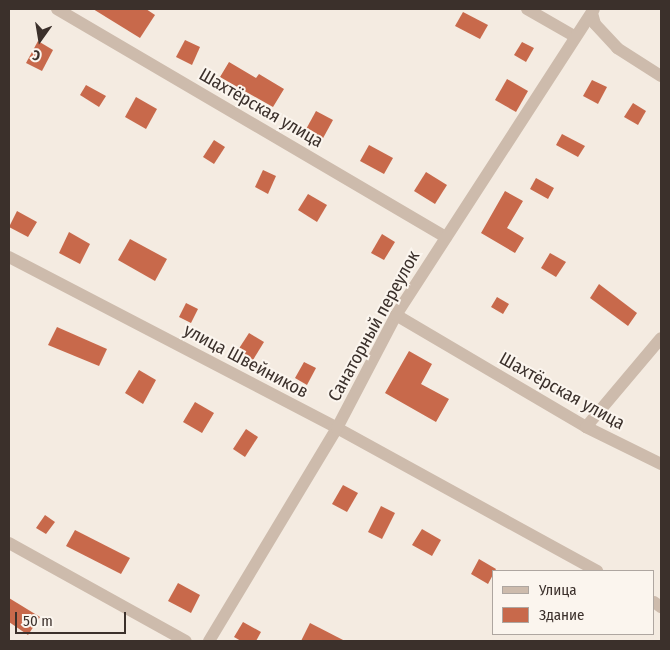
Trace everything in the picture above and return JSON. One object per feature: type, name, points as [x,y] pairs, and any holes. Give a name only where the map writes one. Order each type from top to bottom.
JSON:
[{"type":"street","name":"Шахтёрская улица","points":[[57,9],[446,237]]},
{"type":"street","points":[[527,9],[574,36]]},
{"type":"street","name":"Санаторный переулок","points":[[209,641],[337,428],[396,315],[574,36],[593,11]]},
{"type":"street","points":[[593,11],[596,24],[617,48],[661,76]]},
{"type":"street","name":"улица Швейников","points":[[9,257],[337,428],[595,570]]},
{"type":"street","name":"Шахтёрская улица","points":[[396,315],[586,427],[661,464]]},
{"type":"street","points":[[586,427],[661,338]]},
{"type":"street","points":[[9,543],[186,641]]},
{"type":"building","points":[[93,9],[146,9],[155,15],[140,38]]},
{"type":"building","points":[[463,12],[488,25],[480,39],[455,26]]},
{"type":"building","points":[[185,40],[200,47],[192,65],[176,57]]},
{"type":"building","points":[[38,41],[53,50],[42,71],[26,63]]},
{"type":"building","points":[[522,42],[534,48],[526,62],[514,55]]},
{"type":"building","points":[[229,62],[256,78],[259,74],[284,89],[273,107],[220,77]]},
{"type":"building","points":[[507,79],[528,91],[516,112],[495,100]]},
{"type":"building","points":[[592,80],[607,87],[598,104],[583,96]]},
{"type":"building","points":[[86,85],[106,96],[99,107],[80,95]]},
{"type":"building","points":[[136,97],[157,109],[146,129],[125,117]]},
{"type":"building","points":[[633,103],[646,111],[638,125],[624,117]]},
{"type":"building","points":[[316,111],[333,120],[322,140],[305,131]]},
{"type":"building","points":[[562,134],[585,146],[578,157],[556,145]]},
{"type":"building","points":[[214,140],[225,147],[214,164],[203,157]]},
{"type":"building","points":[[369,145],[393,158],[384,174],[360,161]]},
{"type":"building","points":[[263,170],[276,176],[268,194],[255,187]]},
{"type":"building","points":[[426,172],[447,185],[435,204],[414,191]]},
{"type":"building","points":[[536,178],[554,188],[548,199],[530,189]]},
{"type":"building","points":[[505,191],[523,201],[507,228],[524,238],[515,253],[481,233]]},
{"type":"building","points":[[308,194],[327,205],[317,222],[298,210]]},
{"type":"building","points":[[17,211],[37,222],[28,237],[9,227]]},
{"type":"building","points":[[69,232],[90,244],[80,264],[59,253]]},
{"type":"building","points":[[382,234],[395,242],[384,260],[371,253]]},
{"type":"building","points":[[130,239],[167,259],[155,281],[118,260]]},
{"type":"building","points":[[550,253],[566,262],[556,277],[541,268]]},
{"type":"building","points":[[599,284],[637,313],[628,326],[590,298]]},
{"type":"building","points":[[497,297],[509,304],[503,314],[491,307]]},
{"type":"building","points":[[186,303],[198,309],[191,323],[179,317]]},
{"type":"building","points":[[57,327],[107,349],[99,366],[48,345]]},
{"type":"building","points":[[249,333],[264,342],[253,360],[238,350]]},
{"type":"building","points":[[409,351],[432,364],[421,384],[449,399],[436,422],[385,393]]},
{"type":"building","points":[[304,362],[316,368],[307,385],[295,378]]},
{"type":"building","points":[[139,370],[156,380],[143,404],[125,393]]},
{"type":"building","points":[[195,402],[214,413],[202,433],[183,422]]},
{"type":"building","points":[[246,429],[258,437],[245,457],[233,449]]},
{"type":"building","points":[[343,485],[358,493],[347,512],[332,504]]},
{"type":"building","points":[[381,506],[395,513],[382,539],[368,532]]},
{"type":"building","points":[[45,515],[55,522],[46,534],[36,528]]},
{"type":"building","points":[[422,529],[441,540],[432,556],[412,545]]},
{"type":"building","points":[[75,530],[130,558],[121,574],[66,546]]},
{"type":"building","points":[[479,559],[496,569],[492,570],[492,576],[488,584],[471,574]]},
{"type":"building","points":[[178,583],[200,595],[191,613],[168,601]]},
{"type":"building","points":[[9,598],[40,617],[28,635],[9,622]]},
{"type":"building","points":[[243,622],[261,632],[256,641],[241,641],[234,637]]},
{"type":"building","points":[[310,623],[345,641],[301,641]]}]
